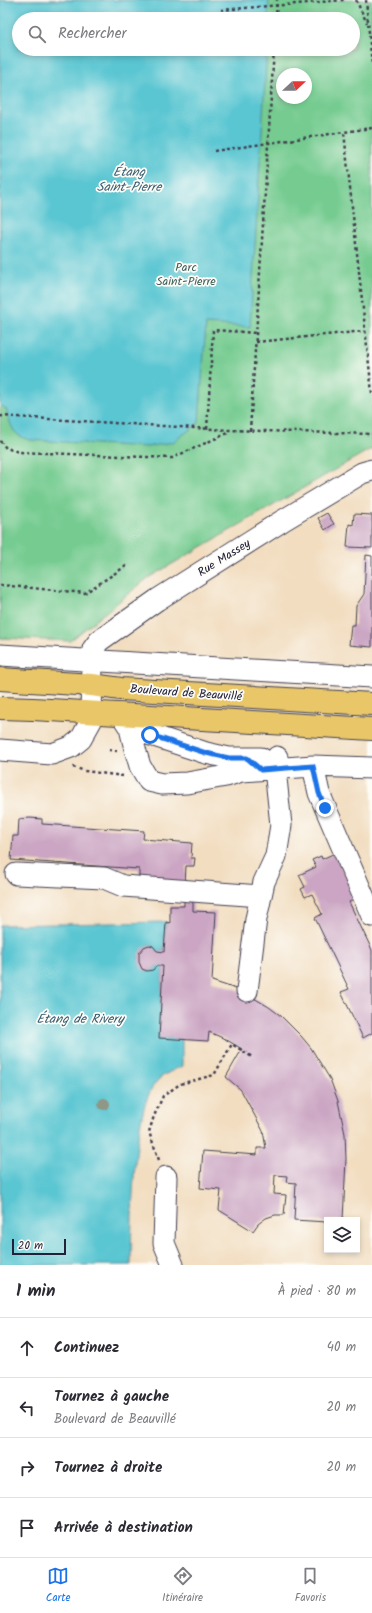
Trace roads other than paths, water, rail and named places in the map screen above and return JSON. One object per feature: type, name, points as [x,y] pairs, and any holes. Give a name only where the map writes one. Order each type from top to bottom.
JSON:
[{"type":"main road","name":"Boulevard de Beauvillé","points":[[0,680],[372,704]]},
{"type":"main road","name":"Boulevard de Beauvillé","points":[[0,708],[92,713],[125,721],[372,729]]},
{"type":"street","name":"Rue Massey","points":[[0,750],[52,754],[72,747],[81,739],[92,721],[93,649],[99,641],[150,604],[282,521],[362,473],[372,470]]},
{"type":"street","points":[[0,655],[372,677]]},
{"type":"street","points":[[125,721],[206,753],[229,758],[265,764],[372,768]]},
{"type":"street","points":[[125,721],[140,766],[149,781],[162,784],[186,783],[226,776],[265,764],[311,756],[372,758]]},
{"type":"street","points":[[247,991],[256,919],[264,882],[276,856],[281,826],[265,764]]},
{"type":"street","points":[[313,766],[319,793],[372,916]]},
{"type":"street","points":[[16,874],[104,878],[123,886],[261,896]]},
{"type":"street","points":[[166,1177],[164,1242],[173,1265]]},
{"type":"water","name":"Étang Saint-Pierre","points":[[0,0],[269,0],[268,12],[12,12],[12,56],[267,56],[250,327],[206,324],[199,423],[173,442],[147,447],[30,440],[15,432],[6,409],[0,405]]},
{"type":"water","name":"Étang de Rivery","points":[[166,922],[164,952],[157,951],[149,945],[142,950],[139,961],[143,968],[147,971],[153,970],[156,966],[163,966],[159,1038],[182,1039],[182,1066],[158,1080],[149,1094],[143,1114],[135,1168],[131,1265],[0,1265],[0,925]]},
{"type":"park label","name":"Parc Saint-Pierre","points":[[186,274]]}]
